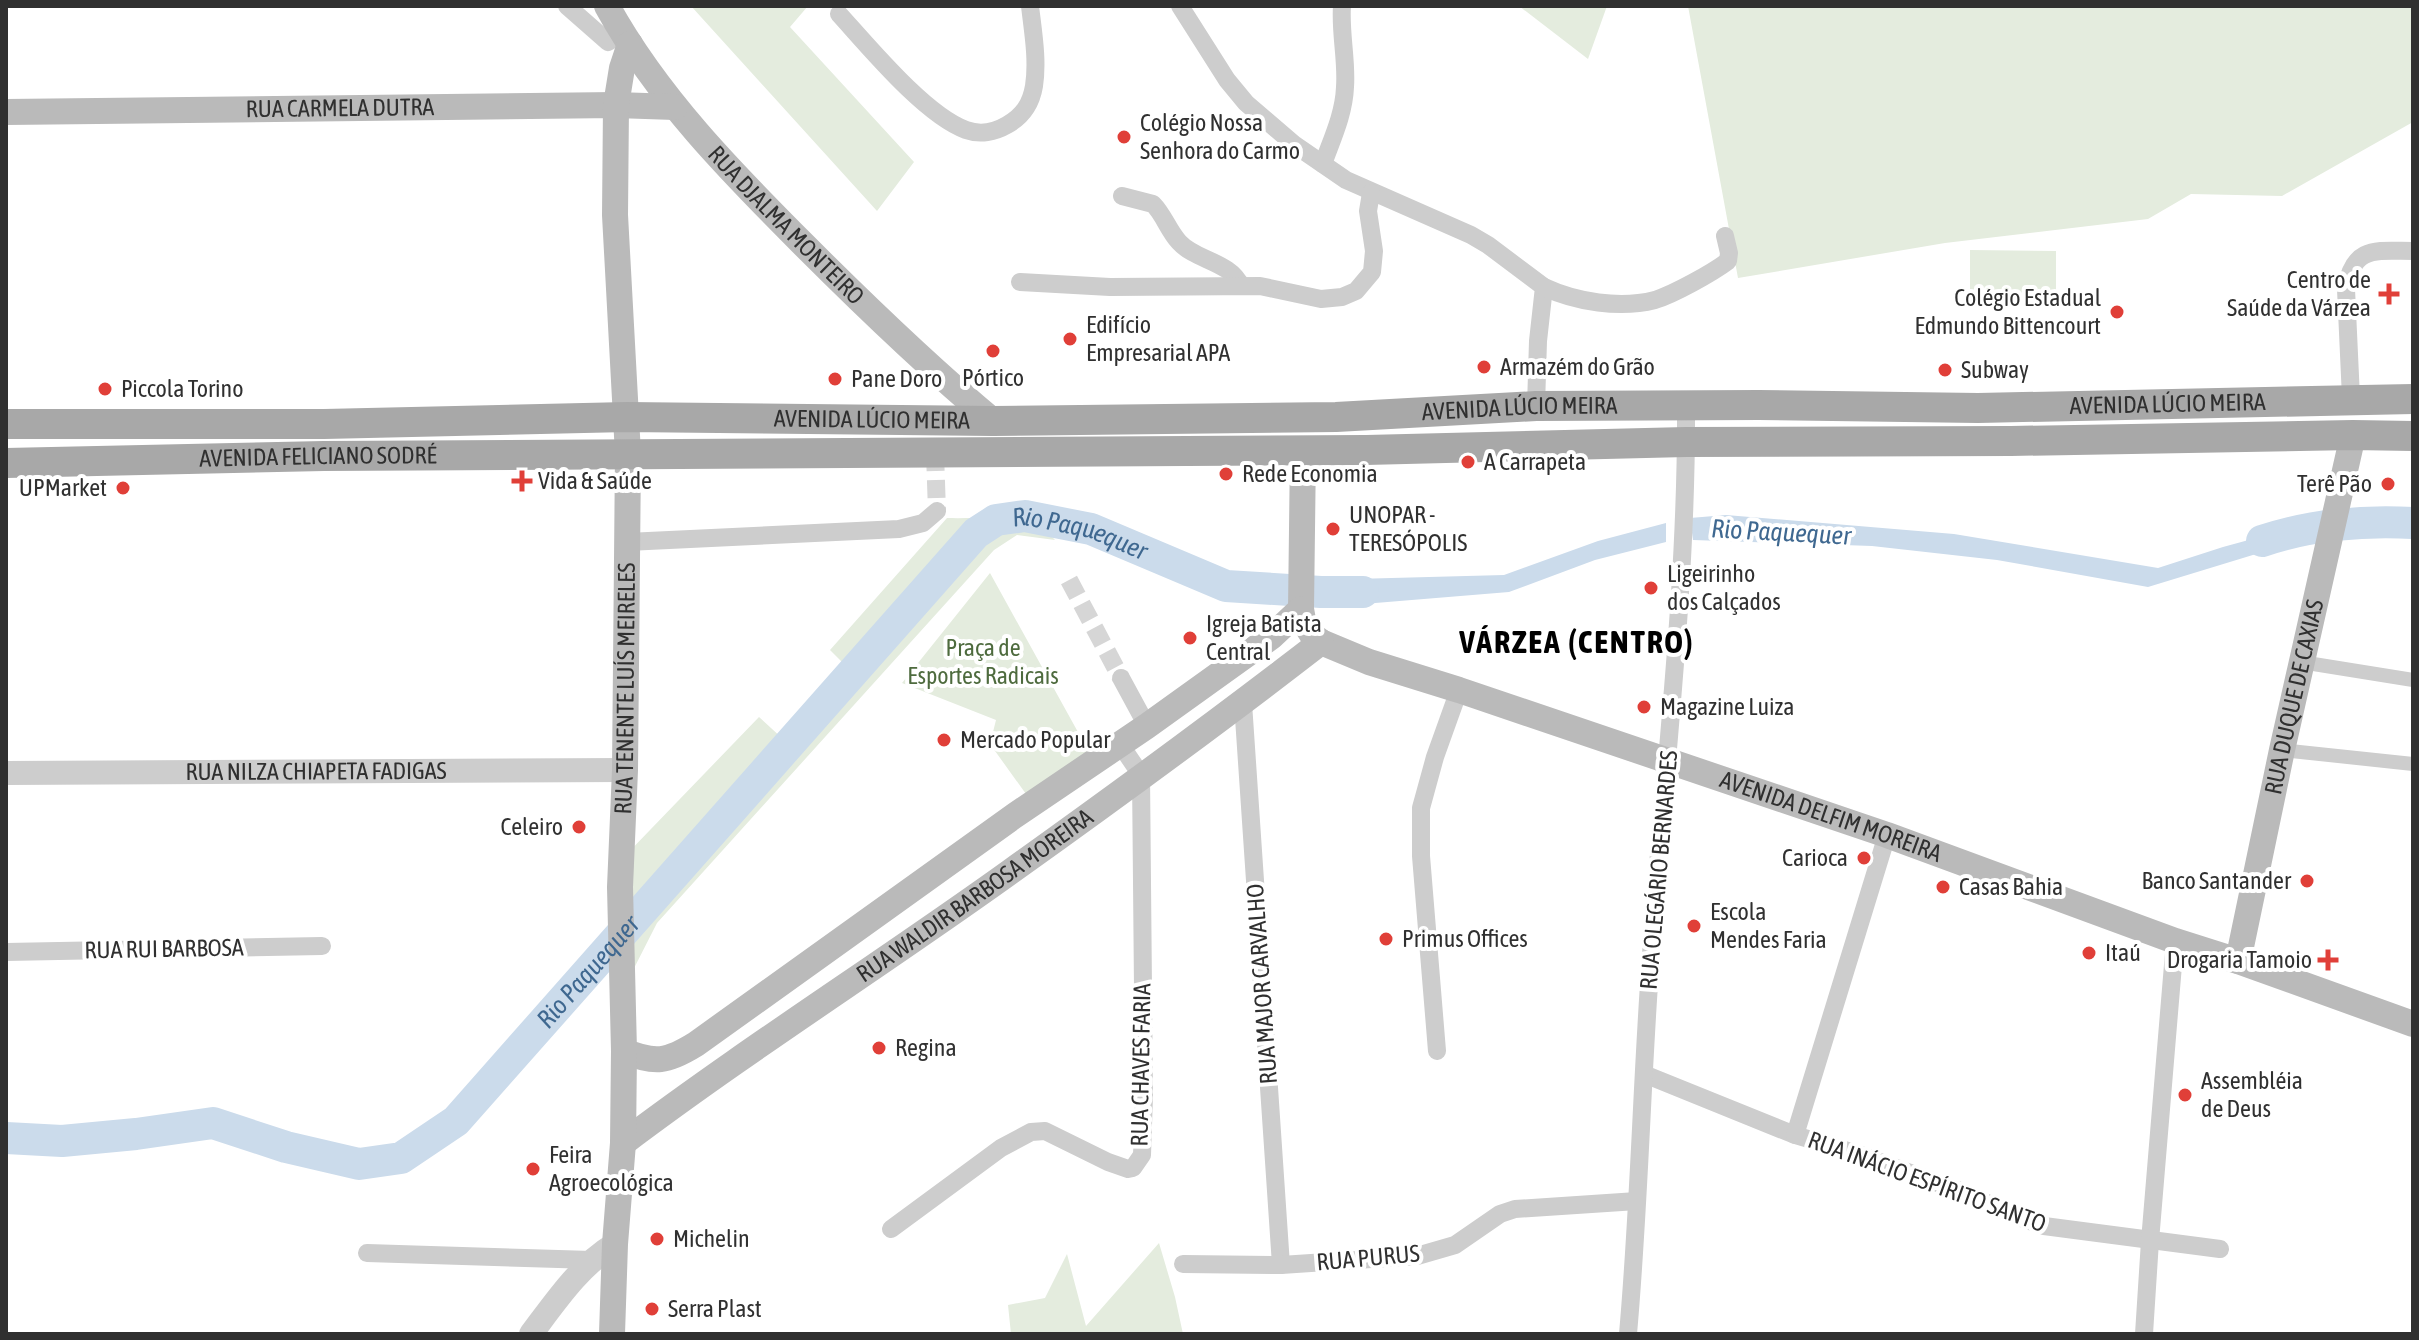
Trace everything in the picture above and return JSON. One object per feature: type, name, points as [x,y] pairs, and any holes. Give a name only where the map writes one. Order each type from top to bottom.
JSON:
[{"type":"main road","name":"RUA TENENTE LUÍS MEIRELES","points":[[612,1334],[623,1143],[620,887],[625,770],[628,454],[615,215],[616,105],[622,68],[619,26]]},
{"type":"main road","name":"RUA DJALMA MONTEIRO","points":[[619,26],[675,107],[750,190],[875,315],[993,421]]},
{"type":"main road","name":"RUA CARMELA DUTRA","points":[[6,112],[616,105],[675,107]]},
{"type":"main road","name":"AVENIDA LÚCIO MEIRA","points":[[627,417],[993,421],[1336,417],[1536,406],[1978,408],[2413,399]]},
{"type":"main road","name":"AVENIDA FELICIANO SODRÉ","points":[[6,424],[324,424],[627,417]]},
{"type":"main road","points":[[324,424],[324,456]]},
{"type":"main road","name":"RUA DUQUE DE CAXIAS","points":[[2238,961],[2353,435]]},
{"type":"main road","name":"AVENIDA LÚCIO MEIRA","points":[[628,454],[1303,450],[1686,442],[2413,436]]},
{"type":"main road","points":[[1303,450],[1301,605],[1307,628],[1321,642]]},
{"type":"main road","name":"AVENIDA FELICIANO SODRÉ","points":[[6,463],[628,454]]},
{"type":"main road","name":"RUA WALDIR BARBOSA MOREIRA","points":[[624,1051],[664,1060],[677,1056],[715,1031],[1271,637],[1301,605]]},
{"type":"main road","points":[[1271,637],[1291,665]]},
{"type":"main road","name":"RUA WALDIR BARBOSA MOREIRA","points":[[623,1143],[1010,872],[1243,703],[1321,642]]},
{"type":"main road","name":"AVENIDA DELFIM MOREIRA","points":[[1321,642],[1369,662],[1887,835],[2413,1024]]},
{"type":"main road","points":[[986,837],[1010,872]]},
{"type":"street","points":[[567,6],[608,42],[617,36],[619,26]]},
{"type":"street","points":[[839,14],[935,112],[967,130],[981,132],[1005,127],[1018,119],[1028,106],[1035,70],[1030,6]]},
{"type":"street","points":[[1180,6],[1227,80],[1246,103],[1295,145],[1371,193],[1471,235],[1544,287],[1561,295],[1613,303],[1657,299],[1728,261],[1725,236]]},
{"type":"street","points":[[1323,164],[1341,112],[1345,85],[1342,6]]},
{"type":"street","points":[[1020,282],[1110,287],[1260,286],[1330,300],[1342,297],[1356,291],[1372,272],[1374,263],[1368,211],[1371,193]]},
{"type":"street","points":[[1122,196],[1153,204],[1179,243],[1226,269],[1241,286]]},
{"type":"street","points":[[2351,398],[2346,289],[2349,272],[2354,262],[2371,253],[2413,251]]},
{"type":"street","points":[[1536,406],[1544,287]]},
{"type":"street","name":"RUA OLEGÁRIO BERNARDES","points":[[1628,1334],[1653,929],[1682,577],[1686,407]]},
{"type":"street","points":[[627,542],[899,529],[923,523],[937,511]]},
{"type":"street","points":[[1291,665],[1303,639],[1301,605]]},
{"type":"street","points":[[2301,662],[2413,680]]},
{"type":"street","points":[[1121,678],[1147,726]]},
{"type":"street","points":[[1437,1051],[1420,817],[1427,783],[1459,690]]},
{"type":"street","name":"RUA MAJOR CARVALHO","points":[[1243,703],[1281,1265]]},
{"type":"street","points":[[1120,744],[1141,775]]},
{"type":"street","points":[[2282,750],[2413,764]]},
{"type":"street","name":"RUA NILZA CHIAPETA FADIGAS","points":[[6,773],[625,770]]},
{"type":"street","name":"RUA CHAVES FARIA","points":[[891,1229],[1001,1148],[1031,1132],[1045,1131],[1121,1167],[1133,1168],[1142,1155],[1141,775]]},
{"type":"street","points":[[1795,1135],[1887,835]]},
{"type":"street","points":[[2144,1334],[2175,941]]},
{"type":"street","name":"RUA RUI BARBOSA","points":[[6,952],[322,946]]},
{"type":"street","name":"RUA INÁCIO ESPÍRITO SANTO","points":[[1644,1074],[1795,1135],[1960,1191],[2044,1226],[2220,1249]]},
{"type":"street","name":"RUA PURUS","points":[[1183,1264],[1281,1265],[1417,1256],[1455,1245],[1500,1214],[1515,1209],[1637,1201]]},
{"type":"street","points":[[531,1334],[592,1260],[615,1244]]},
{"type":"street","points":[[367,1253],[592,1260]]},
{"type":"green space","points":[[691,6],[808,6],[790,27],[914,162],[877,211]]},
{"type":"green space","points":[[1519,6],[1607,6],[1588,59]]},
{"type":"green space","points":[[1688,6],[2413,6],[2413,122],[2282,196],[2191,194],[2148,219],[1945,243],[1738,278]]},
{"type":"green space","points":[[1970,250],[2056,251],[2056,298],[1970,297]]},
{"type":"green space","points":[[947,518],[1020,521],[1046,531],[1055,540],[1017,535],[994,550],[657,923],[626,984],[623,858],[759,717],[795,750],[859,679],[830,650]]},
{"type":"green space","name":"Praça de Esportes Radicais","points":[[990,573],[1089,752],[1026,794],[990,744],[996,720],[902,683]]},
{"type":"green space","points":[[1159,1243],[1183,1334],[1011,1334],[1008,1305],[1045,1298],[1067,1254],[1086,1326]]},
{"type":"water","points":[[1726,515],[1954,534],[2158,568],[2307,524],[2302,540],[2148,587],[1997,560],[1872,546],[1693,540],[1690,518]]},
{"type":"water","points":[[1666,523],[1666,542],[1595,560],[1509,592],[1351,605],[1321,604],[1318,582],[1504,575],[1598,541]]},
{"type":"waterway","name":"Rio Paquequer","points":[[6,1138],[62,1141],[213,1123],[286,1147],[359,1164],[401,1158],[456,1121],[976,533],[996,520],[1025,516],[1091,529],[1226,586],[1363,592]]},
{"type":"waterway","name":"Rio Paquequer","points":[[2262,541],[2337,525],[2413,523]]},
{"type":"tunnel","points":[[935,453],[937,511]]},
{"type":"tunnel","points":[[1069,580],[1121,678]]},
{"type":"place","name":"Colégio Nossa Senhora do Carmo","points":[[1124,137]]},
{"type":"place","name":"Centro de Saúde da Várzea","points":[[2389,294]]},
{"type":"place","name":"Colégio Estadual Edmundo Bittencourt","points":[[2117,312]]},
{"type":"place","name":"Edifício Empresarial APA","points":[[1070,339]]},
{"type":"place","name":"Pórtico","points":[[993,351]]},
{"type":"place","name":"Armazém do Grão","points":[[1484,367]]},
{"type":"place","name":"Subway","points":[[1945,370]]},
{"type":"place","name":"Pane Doro","points":[[835,379]]},
{"type":"place","name":"Piccola Torino","points":[[105,389]]},
{"type":"place","name":"A Carrapeta","points":[[1468,462]]},
{"type":"place","name":"Rede Economia","points":[[1226,474]]},
{"type":"place","name":"Vida & Saúde","points":[[522,481]]},
{"type":"place","name":"Terê Pão","points":[[2388,484]]},
{"type":"place","name":"UPMarket","points":[[123,488]]},
{"type":"place","name":"UNOPAR - TERESÓPOLIS","points":[[1333,529]]},
{"type":"place","name":"Ligeirinho dos Calçados","points":[[1651,588]]},
{"type":"place","name":"Igreja Batista Central","points":[[1190,638]]},
{"type":"place","name":"Magazine Luiza","points":[[1644,707]]},
{"type":"place","name":"Mercado Popular","points":[[944,740]]},
{"type":"place","name":"Celeiro","points":[[579,827]]},
{"type":"place","name":"Carioca","points":[[1864,858]]},
{"type":"place","name":"Banco Santander","points":[[2307,881]]},
{"type":"place","name":"Casas Bahia","points":[[1943,887]]},
{"type":"place","name":"Escola Mendes Faria","points":[[1694,926]]},
{"type":"place","name":"Primus Offices","points":[[1386,939]]},
{"type":"place","name":"Itaú","points":[[2089,953]]},
{"type":"place","name":"Drogaria Tamoio","points":[[2328,960]]},
{"type":"place","name":"Regina","points":[[879,1048]]},
{"type":"place","name":"Assembléia de Deus","points":[[2185,1095]]},
{"type":"place","name":"Feira Agroecológica","points":[[533,1169]]},
{"type":"place","name":"Michelin","points":[[657,1239]]},
{"type":"place","name":"Serra Plast","points":[[652,1309]]},
{"type":"district","name":"VÁRZEA (CENTRO)","points":[[1577,642]]}]
